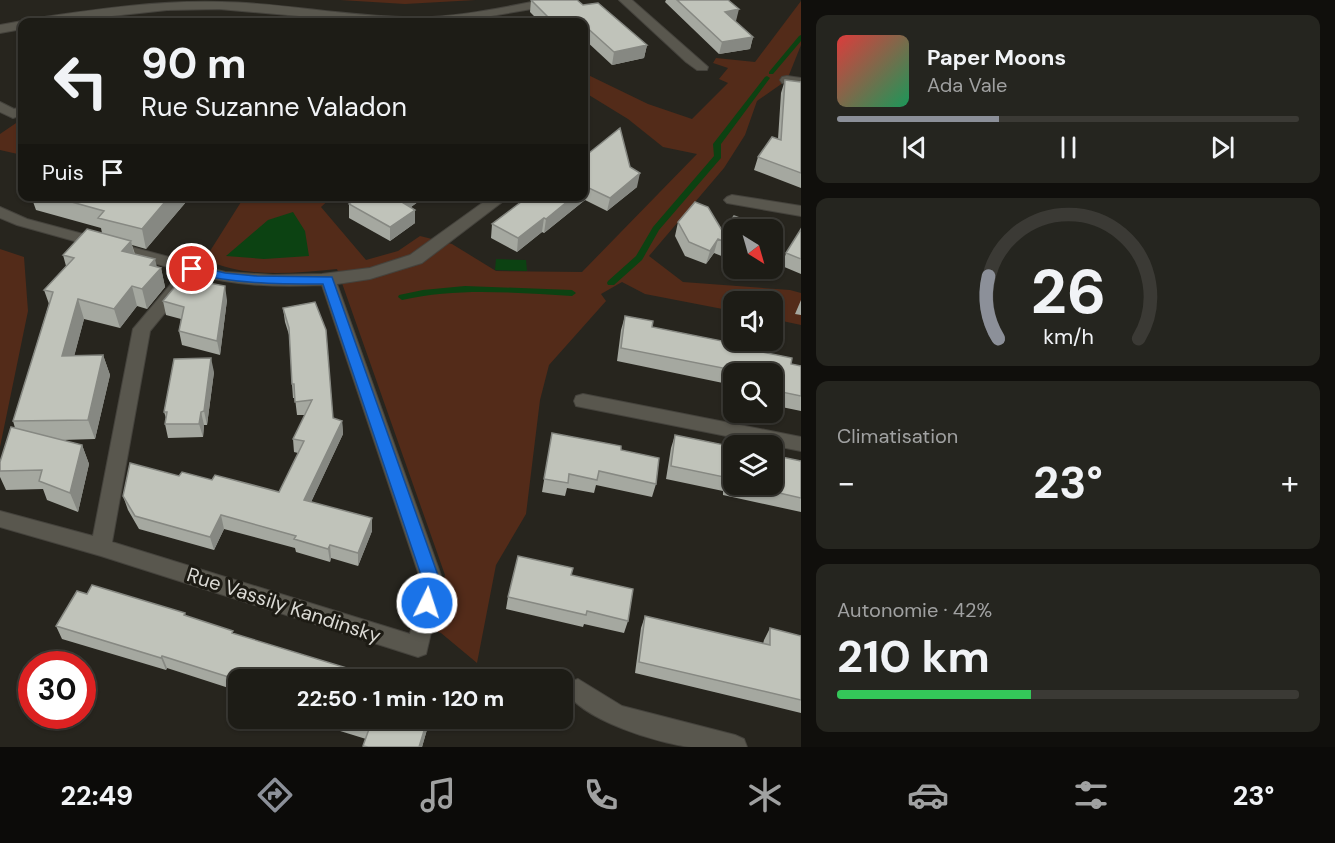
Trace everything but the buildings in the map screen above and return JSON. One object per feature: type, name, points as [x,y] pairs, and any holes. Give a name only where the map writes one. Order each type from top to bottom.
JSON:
[{"type":"street","points":[[473,18],[561,0]]},
{"type":"street","points":[[625,0],[690,60],[702,67]]},
{"type":"street","points":[[67,18],[141,8],[211,5],[278,9],[352,18]]},
{"type":"street","points":[[0,29],[18,26]]},
{"type":"street","points":[[0,106],[18,113]]},
{"type":"street","points":[[0,124],[18,113]]},
{"type":"street","points":[[732,200],[801,211]]},
{"type":"street","points":[[0,213],[22,222],[225,277],[257,280],[328,280],[401,266],[416,259],[496,201]]},
{"type":"street","points":[[0,519],[102,547],[142,329],[192,269]]},
{"type":"street","name":"Rue Vassily Kandinsky","points":[[102,547],[418,647],[432,581],[328,280]]},
{"type":"street","points":[[583,401],[801,444]]},
{"type":"street","points":[[578,690],[617,716],[735,747]]},
{"type":"shaded area","points":[[340,0],[476,0],[405,4]]},
{"type":"shaded area","points":[[801,1],[801,45],[787,80],[757,101],[745,135],[724,168],[649,256],[683,282],[790,290],[801,293],[801,325],[783,321],[783,291],[723,291],[723,309],[645,294],[622,282],[601,294],[606,301],[549,365],[540,400],[526,514],[496,565],[477,663],[441,633],[428,628],[445,575],[337,269],[287,273],[253,272],[236,270],[205,259],[241,202],[234,201],[328,201],[321,207],[366,260],[398,251],[420,236],[452,244],[496,271],[582,272],[697,154],[663,147],[628,119],[588,94],[588,75],[648,104],[692,119],[728,83],[719,79],[728,68],[713,63],[716,58],[755,62]]},
{"type":"shaded area","points":[[18,122],[18,154],[0,150],[0,134]]},
{"type":"shaded area","points":[[293,212],[305,231],[309,256],[264,259],[226,256],[268,220]]},
{"type":"shaded area","points":[[0,249],[24,257],[28,311],[0,447]]},
{"type":"shaded area","points":[[496,259],[526,260],[527,271],[495,270]]},
{"type":"waterway","points":[[771,73],[801,37]]},
{"type":"waterway","points":[[611,283],[639,258],[656,229],[718,156],[717,144],[767,78]]},
{"type":"waterway","points":[[402,297],[423,292],[465,289],[572,293]]},
{"type":"route","points":[[192,269],[225,277],[257,280],[328,280],[432,581],[427,603]]}]
